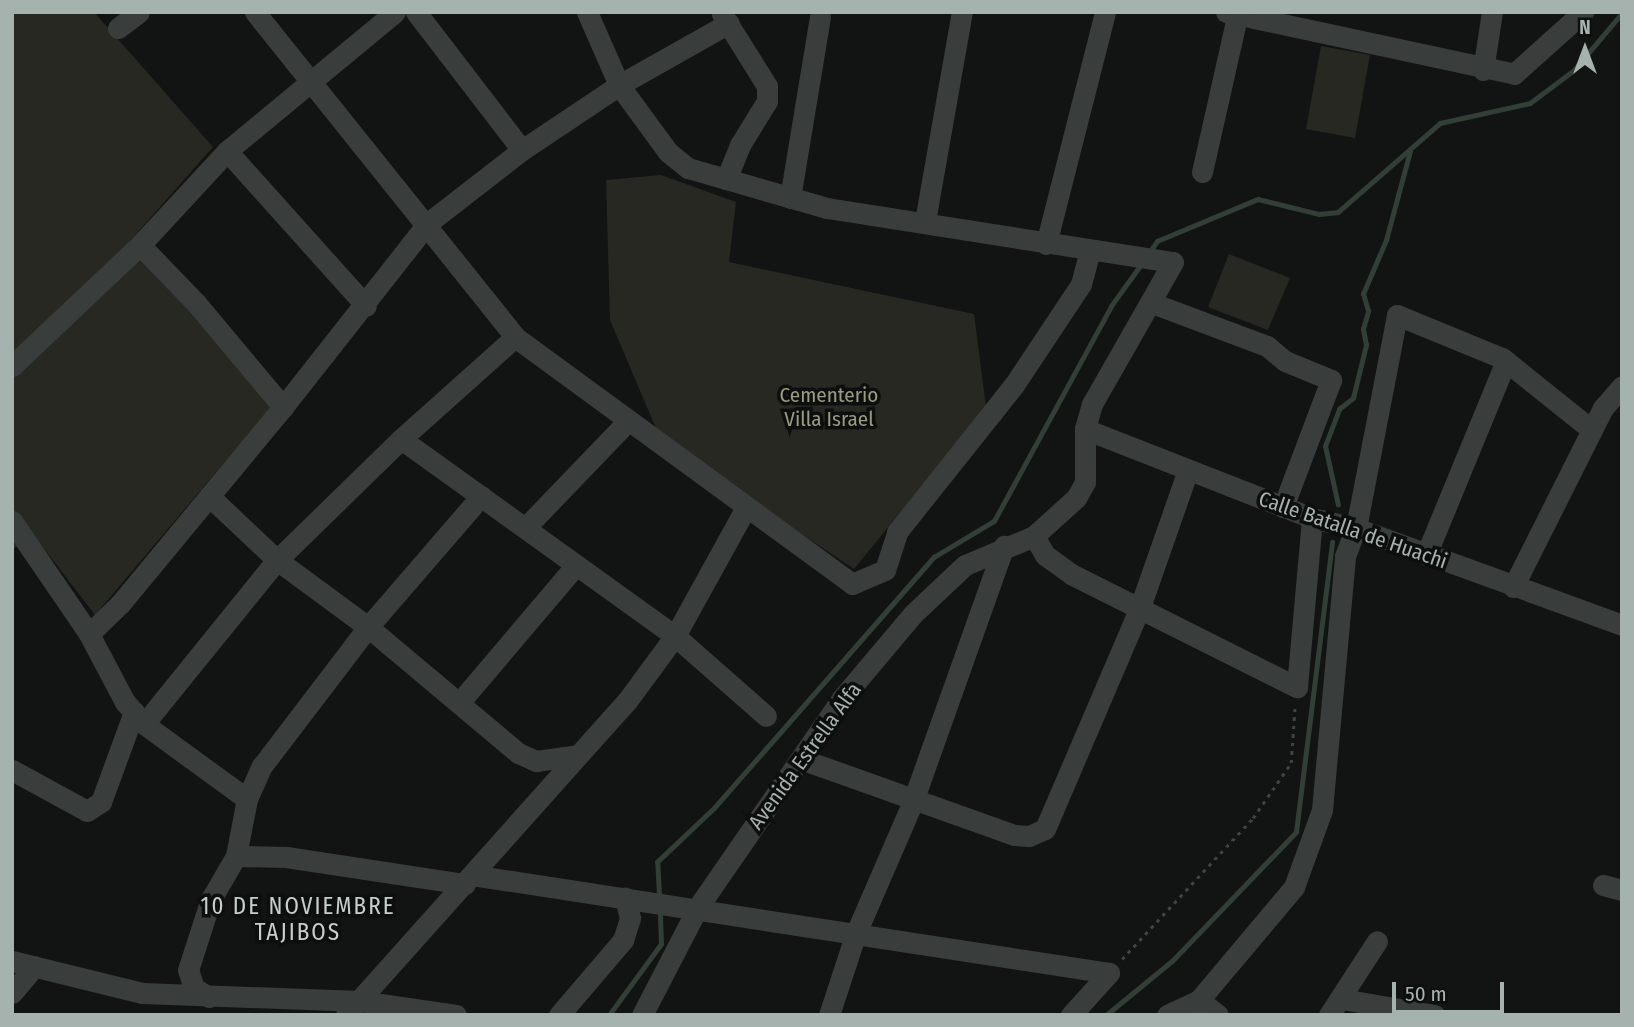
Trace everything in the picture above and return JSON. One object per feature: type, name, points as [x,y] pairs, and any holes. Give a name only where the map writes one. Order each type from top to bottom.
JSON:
[{"type":"street","points":[[118,28],[139,12]]},
{"type":"street","points":[[255,12],[428,223],[515,337],[745,509],[852,584],[885,570],[897,532],[1014,385],[1082,284],[1090,250],[925,221],[827,208],[726,179],[676,161],[619,85],[587,12]]},
{"type":"street","points":[[12,366],[140,245],[227,151],[395,12]]},
{"type":"street","points":[[416,12],[522,150]]},
{"type":"street","points":[[925,221],[962,12]]},
{"type":"street","points":[[1046,244],[1105,12]]},
{"type":"street","points":[[1483,70],[1492,12]]},
{"type":"street","points":[[1202,172],[1234,13],[1483,70],[1514,74],[1583,12]]},
{"type":"street","points":[[790,198],[820,16]]},
{"type":"street","points":[[89,634],[120,604],[284,407],[366,306],[428,223],[522,150],[725,18],[761,70],[767,102],[740,145],[726,179]]},
{"type":"street","points":[[227,151],[366,306]]},
{"type":"street","points":[[140,245],[196,303],[284,407]]},
{"type":"street","name":"Avenida Estrella Alfa","points":[[642,1015],[697,909],[843,697],[913,614],[965,565],[1004,546],[1034,536],[1062,513],[1085,482],[1085,429],[1092,404],[1152,303],[1155,258],[1090,250]]},
{"type":"street","points":[[1152,303],[1267,346],[1285,361],[1331,380],[1283,507]]},
{"type":"street","points":[[1167,1015],[1199,1000],[1294,887],[1322,810],[1345,556],[1356,528],[1397,315],[1506,361],[1592,430]]},
{"type":"street","points":[[12,770],[87,811],[101,802],[139,718],[277,561],[401,439],[515,337]]},
{"type":"street","points":[[1426,555],[1506,361]]},
{"type":"street","points":[[1513,587],[1592,430],[1622,386]]},
{"type":"street","points":[[525,528],[627,422]]},
{"type":"street","name":"Calle Batalla de Huachi","points":[[1085,429],[1312,518],[1356,528],[1622,625]]},
{"type":"street","points":[[401,439],[674,636],[766,716]]},
{"type":"street","points":[[801,758],[913,801],[1014,835],[1029,836],[1045,830],[1140,607],[1188,470]]},
{"type":"street","points":[[209,496],[277,561],[368,627],[518,753],[536,761],[578,755]]},
{"type":"street","points":[[209,997],[194,988],[188,970],[211,899],[236,856],[247,799],[262,766],[368,627],[481,496]]},
{"type":"street","points":[[353,1008],[578,755],[593,743],[674,636],[745,509]]},
{"type":"street","points":[[1034,536],[1045,555],[1071,573],[1297,687],[1312,518]]},
{"type":"street","points":[[12,521],[20,549],[89,634],[139,718],[247,799]]},
{"type":"street","points":[[829,1015],[856,933],[913,801],[1004,546]]},
{"type":"street","points":[[459,703],[576,565]]},
{"type":"street","points":[[236,856],[286,857],[625,898],[1109,973]]},
{"type":"street","points":[[559,1015],[623,940],[630,918],[625,898]]},
{"type":"street","points":[[1377,941],[1336,1007],[1435,1015]]},
{"type":"street","points":[[12,961],[142,993],[456,1015]]},
{"type":"street","points":[[12,993],[35,966]]},
{"type":"street","points":[[1071,1015],[1109,973]]},
{"type":"street","points":[[166,1015],[182,997]]},
{"type":"street","points":[[1199,1000],[1217,1015]]},
{"type":"path","points":[[1109,973],[1253,818],[1291,763],[1297,687]]},
{"type":"green space","points":[[12,12],[94,12],[213,147],[129,242],[272,406],[95,615],[36,538],[12,549]]},
{"type":"green space","points":[[1321,46],[1370,55],[1355,138],[1306,129]]},
{"type":"green space","name":"Cementerio Villa Israel","points":[[661,175],[736,202],[729,262],[974,314],[986,407],[854,569],[661,440],[610,320],[606,180]]},
{"type":"green space","points":[[1229,254],[1290,278],[1268,330],[1208,307]]},
{"type":"waterway","points":[[1149,253],[1157,241],[1258,199],[1319,214],[1338,212],[1440,123],[1530,103],[1574,70],[1622,13]]},
{"type":"waterway","points":[[1338,505],[1325,446],[1339,409],[1353,398],[1366,345],[1363,329],[1368,311],[1363,294],[1386,240],[1410,151]]},
{"type":"waterway","points":[[659,895],[657,862],[714,808],[934,557],[994,521],[1111,306],[1142,263]]},
{"type":"waterway","points":[[1106,1015],[1172,961],[1296,832],[1332,542]]},
{"type":"waterway","points":[[609,1015],[661,944],[660,912]]},
{"type":"district","name":"10 DE NOVIEMBRE TAJIBOS","points":[[298,919]]}]
